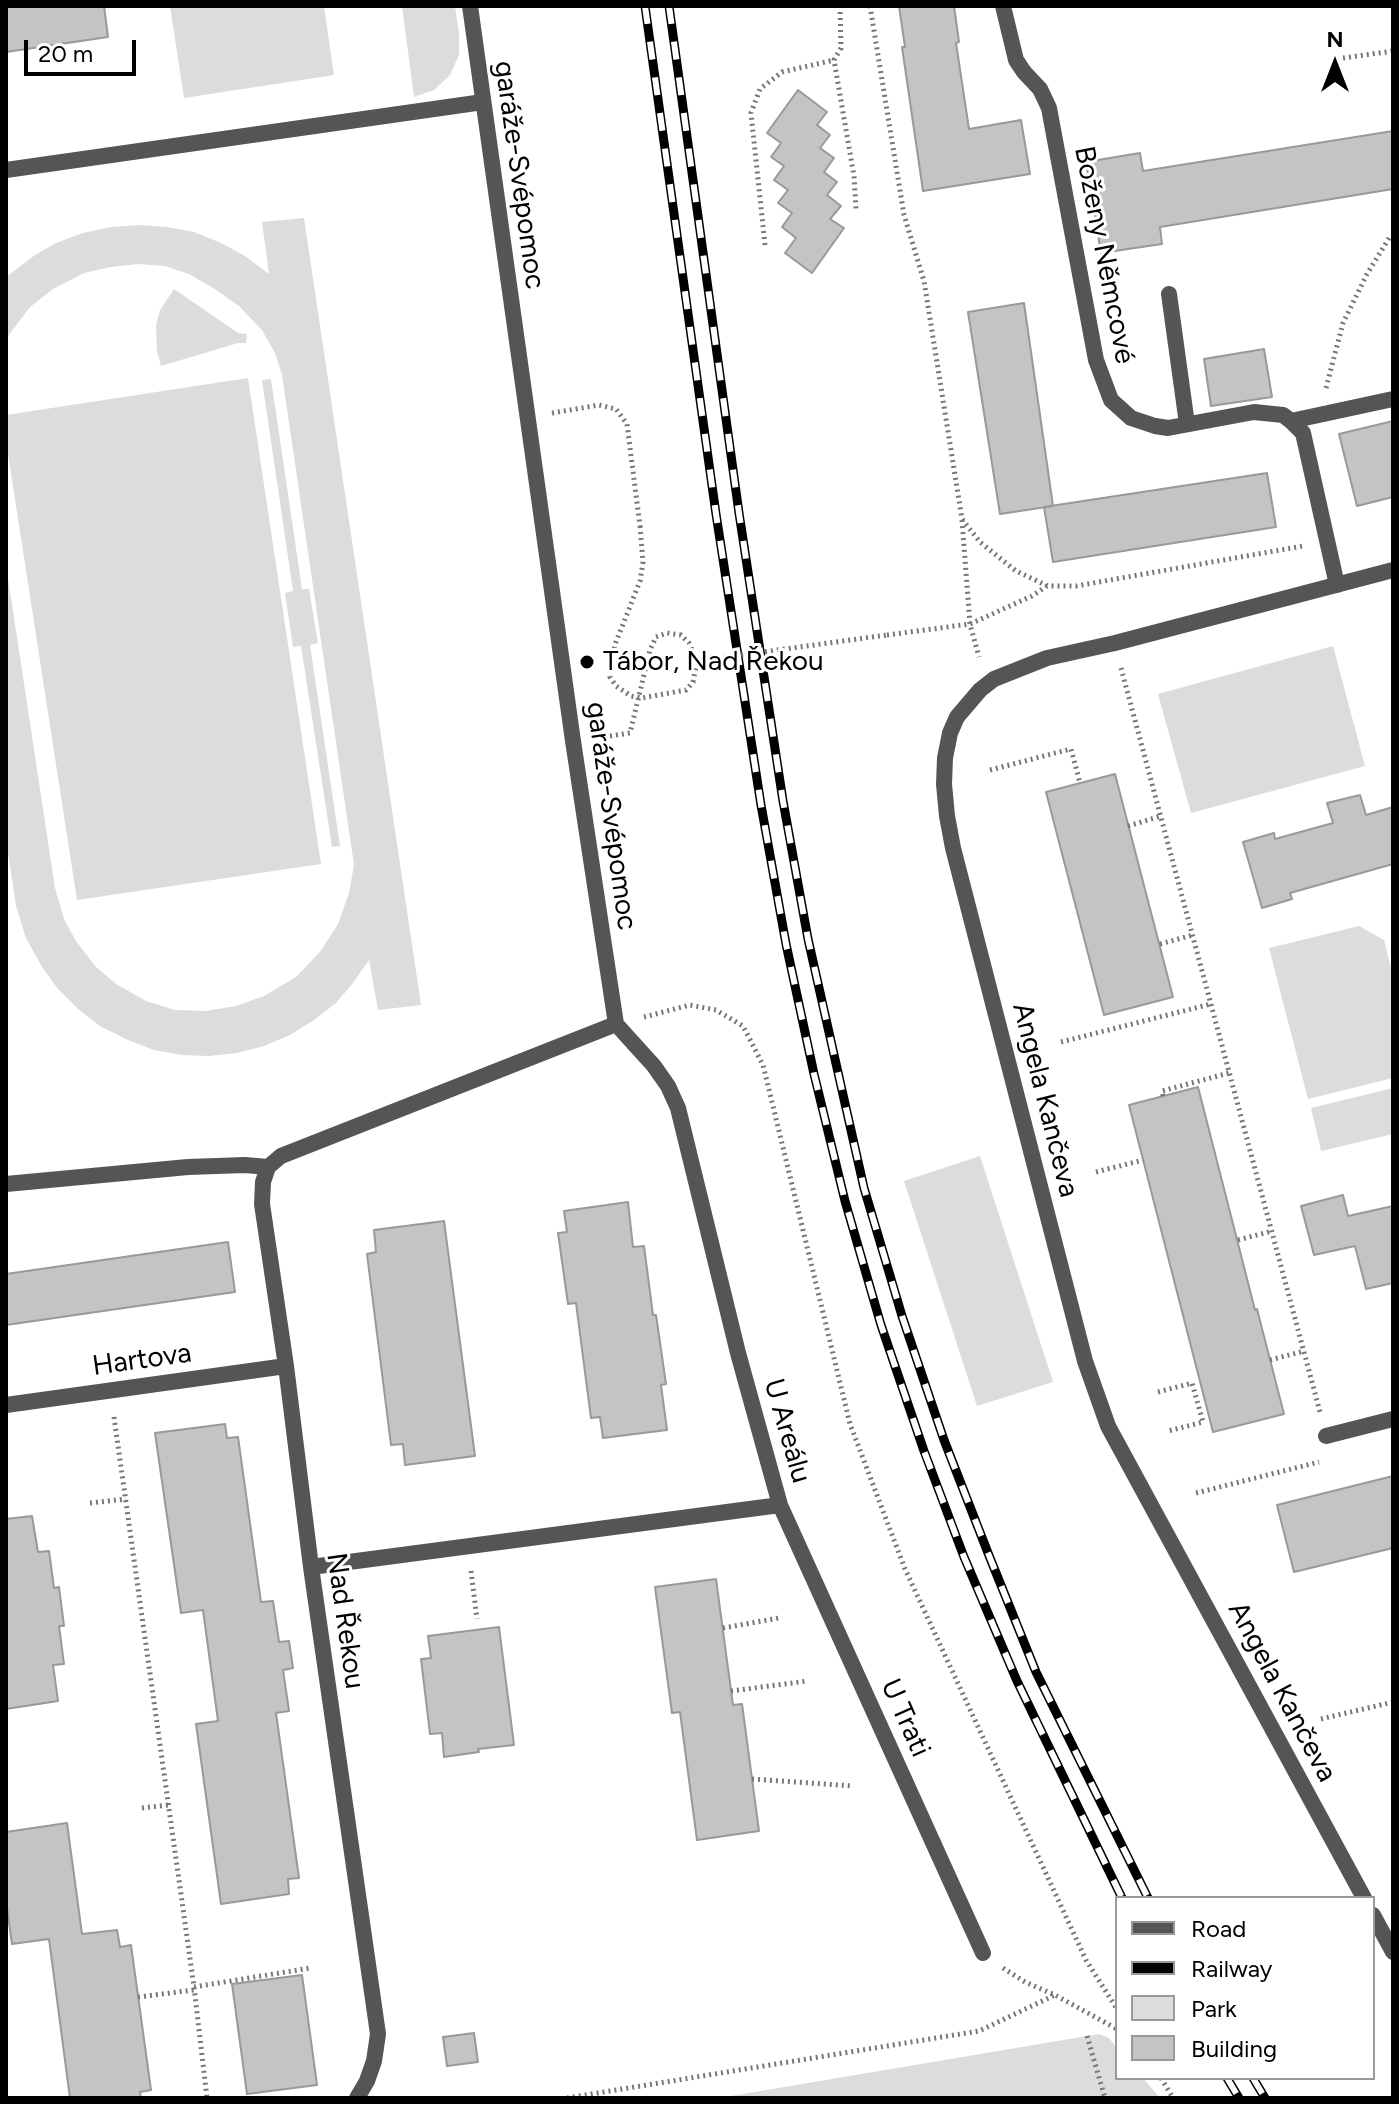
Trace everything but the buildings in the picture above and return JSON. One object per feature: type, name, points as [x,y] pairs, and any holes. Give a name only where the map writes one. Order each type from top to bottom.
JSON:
[{"type":"street","name":"garáže-Svépomoc","points":[[470,6],[616,1024]]},
{"type":"street","name":"Boženy Němcové","points":[[1003,6],[1016,60],[1040,89],[1049,108],[1096,360],[1111,400],[1131,418],[1168,428],[1254,412],[1283,415],[1291,421]]},
{"type":"street","points":[[6,170],[483,102]]},
{"type":"street","points":[[1169,294],[1187,424]]},
{"type":"street","points":[[1291,421],[1393,399]]},
{"type":"street","points":[[1291,421],[1303,433],[1337,585]]},
{"type":"street","name":"Angela Kančeva","points":[[1363,1896],[1108,1426],[1085,1361],[947,816],[944,784],[945,758],[957,717],[966,704],[994,679],[1047,658],[1393,570]]},
{"type":"street","points":[[6,1184],[188,1167],[268,1167],[281,1156],[616,1024]]},
{"type":"street","name":"U Areálu","points":[[311,1567],[780,1505],[738,1353],[678,1108],[654,1066],[616,1024]]},
{"type":"street","name":"Nad Řekou","points":[[268,1167],[263,1182],[262,1204],[378,2034],[377,2049],[367,2081],[357,2098]]},
{"type":"street","name":"Hartova","points":[[6,1405],[286,1366]]},
{"type":"street","points":[[1326,1436],[1393,1419]]},
{"type":"street","name":"U Trati","points":[[780,1505],[983,1953]]},
{"type":"street","points":[[1375,1919],[1393,1952]]},
{"type":"path","points":[[840,6],[841,48],[834,60],[854,176],[856,209]]},
{"type":"path","points":[[870,6],[904,215],[924,281],[962,519],[970,624],[976,651],[994,679]]},
{"type":"path","points":[[1343,58],[1393,51]]},
{"type":"path","points":[[765,245],[751,113],[760,89],[782,72],[834,60]]},
{"type":"path","points":[[1323,400],[1343,323],[1390,235]]},
{"type":"path","points":[[527,418],[599,405],[616,409],[627,424],[643,562],[640,581],[610,661],[610,677],[620,690],[636,697],[680,693],[693,682],[697,661],[689,643],[681,635],[667,633],[656,637],[651,645],[637,707],[630,733],[610,736]]},
{"type":"path","points":[[962,519],[980,542],[1016,571],[1048,586]]},
{"type":"path","points":[[697,661],[970,624],[1048,586],[1090,583],[1325,541]]},
{"type":"path","points":[[1115,643],[1326,1436]]},
{"type":"path","points":[[990,770],[1071,749],[1080,783]]},
{"type":"path","points":[[1128,826],[1161,816]]},
{"type":"path","points":[[1160,944],[1193,935]]},
{"type":"path","points":[[1061,1042],[1211,1004]]},
{"type":"path","points":[[616,1024],[690,1005],[716,1010],[743,1026],[763,1065],[855,1438],[912,1583],[1086,1960],[1115,2006]]},
{"type":"path","points":[[1163,1096],[1162,1091],[1229,1073]]},
{"type":"path","points":[[1096,1172],[1143,1160]]},
{"type":"path","points":[[1238,1240],[1272,1231]]},
{"type":"path","points":[[1270,1360],[1304,1351]]},
{"type":"path","points":[[1158,1392],[1192,1383],[1203,1422],[1168,1431]]},
{"type":"path","points":[[113,1414],[207,2098]]},
{"type":"path","points":[[1196,1493],[1319,1462]]},
{"type":"path","points":[[90,1503],[126,1499]]},
{"type":"path","points":[[470,1566],[477,1619]]},
{"type":"path","points":[[723,1628],[779,1618]]},
{"type":"path","points":[[731,1691],[807,1681]]},
{"type":"path","points":[[1321,1719],[1393,1702]]},
{"type":"path","points":[[752,1779],[853,1786]]},
{"type":"path","points":[[142,1808],[168,1805]]},
{"type":"path","points":[[983,1953],[1025,1982],[1115,2028]]},
{"type":"path","points":[[138,1997],[310,1968]]},
{"type":"path","points":[[567,2098],[979,2031],[1055,1995]]},
{"type":"path","points":[[1087,2036],[1105,2098]]},
{"type":"path","points":[[1162,2080],[1173,2098]]},
{"type":"green space","points":[[170,6],[324,6],[334,75],[184,98]]},
{"type":"green space","points":[[402,6],[455,6],[459,33],[459,55],[450,75],[434,90],[414,97]]},
{"type":"green space","points":[[304,218],[421,1005],[378,1010],[369,960],[336,1003],[290,1035],[237,1053],[182,1055],[154,1050],[100,1026],[58,989],[26,938],[16,906],[6,839],[6,565],[55,888],[64,919],[76,941],[95,966],[116,984],[146,1001],[175,1010],[206,1011],[236,1006],[264,996],[296,977],[320,952],[338,924],[349,893],[354,865],[282,375],[275,353],[262,330],[239,306],[189,274],[165,266],[138,264],[84,273],[53,289],[30,307],[6,339],[6,277],[56,243],[83,233],[139,225],[194,232],[245,256],[269,274],[262,222]]},
{"type":"green space","points":[[174,289],[238,333],[247,334],[246,343],[161,366],[156,325],[160,310]]},
{"type":"green space","points":[[248,378],[321,864],[77,900],[6,441],[6,415]]},
{"type":"green space","points":[[271,379],[302,589],[309,589],[318,643],[310,645],[340,846],[332,847],[301,646],[293,647],[285,593],[293,591],[262,380]]},
{"type":"green space","points":[[1333,646],[1365,766],[1191,813],[1158,694]]},
{"type":"green space","points":[[1359,926],[1384,940],[1393,976],[1393,1078],[1308,1099],[1269,948]]},
{"type":"green space","points":[[1393,1088],[1393,1134],[1321,1151],[1311,1108]]},
{"type":"green space","points":[[980,1156],[1053,1382],[977,1406],[904,1181]]},
{"type":"green space","points":[[1099,2034],[1109,2038],[1115,2046],[1115,2080],[1145,2080],[1160,2098],[719,2098]]},
{"type":"railway","points":[[645,6],[716,514],[761,805],[786,944],[845,1201],[881,1325],[964,1557],[1017,1681],[1121,1896]]},
{"type":"railway","points":[[669,6],[739,513],[783,801],[808,939],[864,1188],[902,1316],[944,1440],[988,1553],[1036,1672],[1147,1896]]},
{"type":"railway","points":[[1228,2080],[1239,2098]]},
{"type":"railway","points":[[1254,2080],[1265,2098]]},
{"type":"place","name":"Tábor, Nad Řekou","points":[[587,662]]}]
